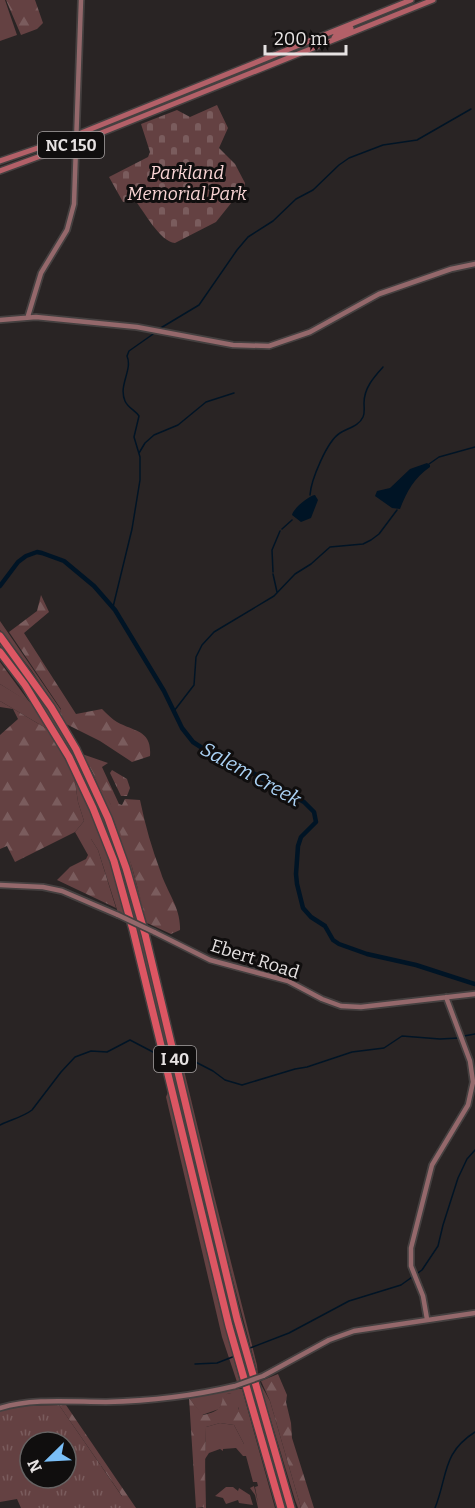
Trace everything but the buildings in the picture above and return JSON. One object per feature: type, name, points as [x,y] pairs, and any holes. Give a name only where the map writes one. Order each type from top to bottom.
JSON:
[{"type":"highway","name":"I 40","points":[[0,636],[51,707],[76,749],[105,810],[126,868],[146,934],[237,1319],[283,1481],[293,1508]]},
{"type":"highway","name":"I 40","points":[[0,652],[25,685],[69,757],[114,861],[134,930],[229,1326],[279,1508]]},
{"type":"main road","name":"NC 150","points":[[0,161],[76,135],[411,0]]},
{"type":"main road","name":"NC 150","points":[[0,171],[76,143],[434,0]]},
{"type":"main road","points":[[333,40],[336,35],[377,14]]},
{"type":"main road","points":[[298,55],[300,51],[330,38],[329,33]]},
{"type":"main road","points":[[118,126],[159,107],[158,102]]},
{"type":"street","points":[[28,316],[41,273],[67,230],[72,216],[81,0]]},
{"type":"street","points":[[0,320],[28,316],[137,327],[248,347],[279,343],[310,332],[379,294],[451,269],[475,264]]},
{"type":"street","name":"Ebert Road","points":[[0,885],[43,887],[62,891],[118,915],[210,960],[283,978],[322,999],[341,1006],[361,1007],[475,994]]},
{"type":"street","points":[[427,1320],[423,1296],[413,1274],[411,1248],[432,1165],[468,1105],[473,1082],[470,1061],[446,998]]},
{"type":"street","points":[[0,1408],[23,1403],[139,1400],[197,1394],[235,1386],[263,1376],[343,1335],[367,1328],[475,1313]]},
{"type":"green space","points":[[0,0],[5,0],[17,35],[0,41]]},
{"type":"green space","points":[[6,0],[35,0],[43,23],[37,29],[21,35]]},
{"type":"green space","name":"Parkland Memorial Park","points":[[217,105],[228,128],[219,148],[235,164],[245,183],[244,192],[232,202],[216,222],[175,243],[158,232],[134,199],[123,202],[109,177],[148,157],[150,152],[141,124],[177,110],[190,117]]},
{"type":"green space","points":[[41,595],[49,612],[24,633],[76,714],[102,709],[117,722],[145,736],[150,747],[150,756],[132,762],[100,741],[66,724],[60,714],[61,709],[9,632],[37,611]]},
{"type":"green space","points":[[0,621],[61,710],[60,714],[32,671],[0,630]]},
{"type":"green space","points":[[0,641],[43,701],[78,761],[104,817],[122,866],[144,946],[238,1336],[288,1508],[285,1508],[231,1319],[128,896],[117,862],[75,765],[41,705],[0,646]]},
{"type":"green space","points":[[0,662],[30,703],[0,684]]},
{"type":"green space","points":[[0,684],[33,704],[49,730],[0,701]]},
{"type":"green space","points":[[0,701],[49,730],[74,775],[78,802],[84,821],[75,832],[15,862],[7,846],[0,849],[0,735],[18,719],[13,709],[0,707]]},
{"type":"green space","points":[[82,754],[108,763],[102,767],[119,804],[122,805],[125,799],[140,800],[155,855],[178,914],[180,930],[171,934],[147,923],[132,867],[110,803]]},
{"type":"green space","points":[[112,770],[127,779],[130,788],[127,796],[121,796],[110,773]]},
{"type":"green space","points":[[92,772],[108,798],[120,826],[148,927],[115,824]]},
{"type":"green space","points":[[74,775],[105,850],[120,895],[124,916],[118,913],[98,850],[91,839],[79,839],[75,832],[84,821],[78,802]]},
{"type":"green space","points":[[79,839],[91,839],[98,850],[116,908],[57,880],[70,867],[86,859],[88,855]]},
{"type":"green space","points":[[171,1028],[183,1066],[258,1375],[213,1205]]},
{"type":"green space","points":[[168,1092],[239,1378],[237,1382],[222,1337],[166,1097]]},
{"type":"green space","points":[[278,1374],[287,1395],[286,1402],[292,1438],[314,1508],[301,1508],[270,1401],[261,1381]]},
{"type":"green space","points":[[259,1381],[270,1401],[301,1508],[298,1508],[295,1500]]},
{"type":"green space","points":[[242,1389],[275,1508],[258,1508],[255,1495],[250,1488],[254,1486],[258,1503],[255,1487],[258,1486],[257,1482],[253,1482],[246,1456],[243,1456],[236,1448],[223,1449],[223,1451],[220,1449],[209,1453],[205,1459],[206,1508],[203,1508],[206,1427],[220,1423],[234,1425],[244,1444],[248,1444],[232,1393],[227,1394],[219,1409],[202,1415],[189,1398]]},
{"type":"green space","points":[[240,1391],[238,1408],[251,1440],[248,1444],[250,1447],[244,1444],[234,1425],[220,1423],[206,1427],[204,1507],[196,1508],[189,1398],[203,1415],[218,1410],[223,1395]]},
{"type":"green space","points":[[59,1405],[66,1405],[136,1508],[122,1508],[122,1496]]},
{"type":"green space","points":[[59,1405],[76,1430],[18,1430],[18,1490],[78,1490],[78,1433],[130,1508],[21,1508],[17,1499],[0,1502],[0,1411],[18,1406]]},
{"type":"green space","points":[[226,1487],[233,1487],[238,1491],[239,1488],[250,1495],[253,1505],[239,1503],[238,1500],[226,1504],[223,1498],[215,1496]]},
{"type":"water","points":[[427,463],[430,467],[412,485],[400,509],[392,508],[375,496],[377,491],[390,488],[410,469]]},
{"type":"water","points":[[315,495],[318,500],[311,518],[301,522],[292,515],[301,503]]},
{"type":"waterway","points":[[159,329],[199,305],[248,237],[273,221],[296,199],[313,190],[339,165],[349,158],[383,145],[417,140],[471,109]]},
{"type":"waterway","points":[[113,607],[132,529],[140,480],[140,457],[134,437],[139,416],[126,403],[123,395],[128,367],[127,356],[129,351],[156,332]]},
{"type":"waterway","points":[[310,495],[325,452],[335,437],[361,420],[368,388],[383,367]]},
{"type":"waterway","points":[[139,453],[154,435],[178,425],[206,402],[234,393]]},
{"type":"waterway","points":[[429,464],[439,457],[475,447]]},
{"type":"waterway","points":[[174,711],[194,685],[196,657],[202,645],[214,632],[274,596],[295,574],[311,564],[330,547],[363,544],[371,540],[379,534],[397,510]]},
{"type":"waterway","points":[[282,529],[292,520]]},
{"type":"waterway","points":[[273,572],[272,550],[280,531]]},
{"type":"waterway","name":"Salem Creek","points":[[0,586],[18,562],[37,552],[64,561],[94,586],[115,610],[164,691],[182,728],[193,742],[213,755],[251,772],[304,802],[314,812],[316,822],[301,837],[298,846],[297,884],[303,908],[311,917],[325,926],[333,940],[367,954],[416,965],[475,984]]},
{"type":"waterway","points":[[273,574],[277,592]]},
{"type":"waterway","points":[[464,1036],[475,1034]]},
{"type":"waterway","points":[[182,1055],[225,1080],[242,1085],[352,1052],[384,1048],[402,1036],[459,1038]]},
{"type":"waterway","points":[[0,1125],[32,1110],[75,1057],[91,1051],[107,1052],[130,1040],[153,1052]]},
{"type":"waterway","points":[[250,1348],[289,1333],[349,1301],[401,1285],[422,1270],[438,1246],[458,1178],[467,1159],[475,1150]]},
{"type":"waterway","points":[[195,1364],[217,1363],[235,1356]]},
{"type":"waterway","points":[[435,1508],[451,1457],[464,1440],[475,1432]]}]
